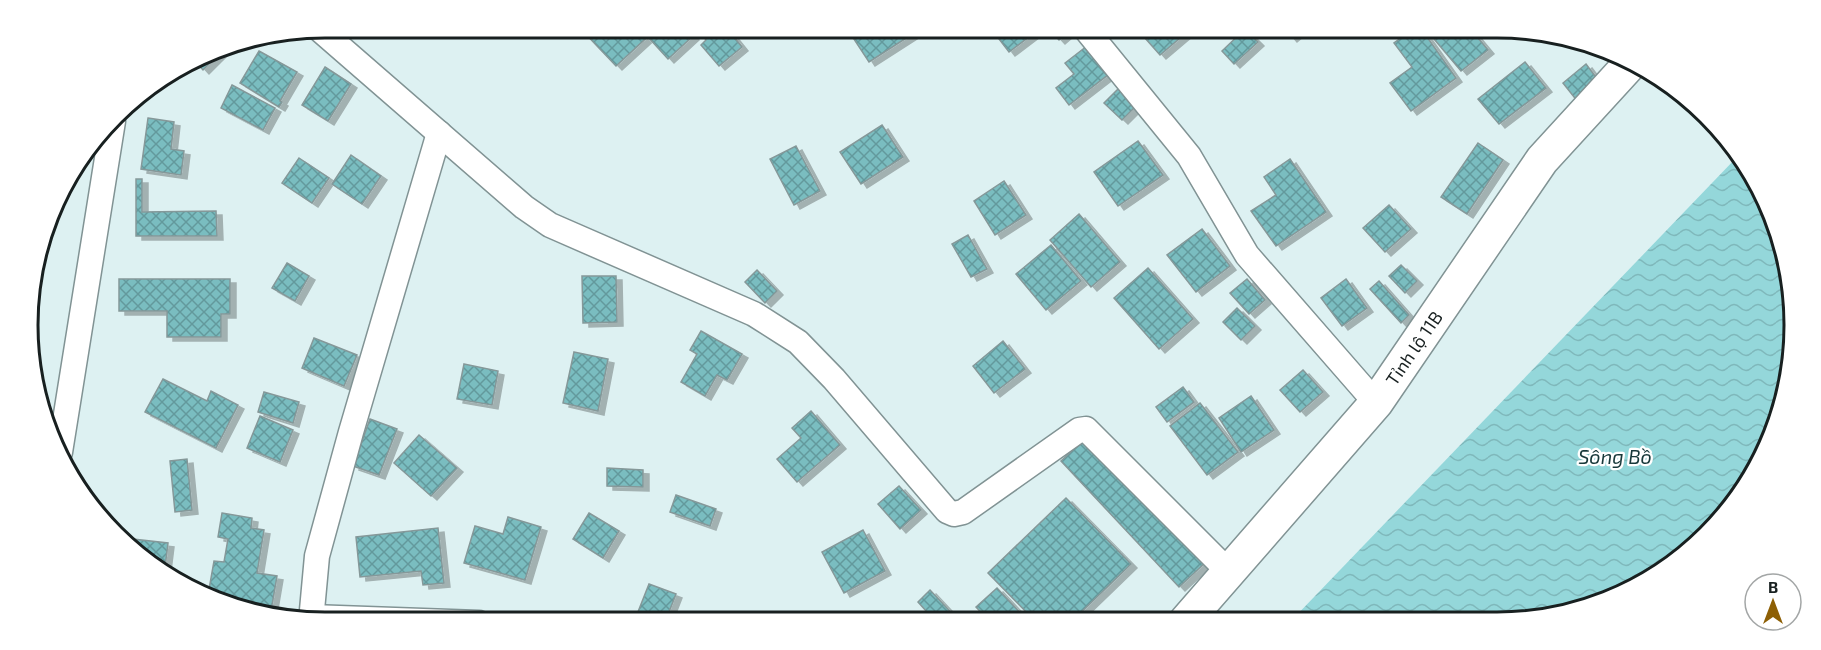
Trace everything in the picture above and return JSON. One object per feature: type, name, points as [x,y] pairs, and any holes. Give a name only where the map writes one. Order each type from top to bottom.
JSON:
[{"type":"main road","name":"Tỉnh lộ 11B","points":[[1194,612],[1376,402],[1542,160],[1626,68]]},
{"type":"street","points":[[330,38],[524,207],[550,225],[754,314],[798,342],[834,379],[946,511],[954,514],[963,512],[1079,430],[1086,429],[1228,571]]},
{"type":"street","points":[[1093,38],[1189,156],[1247,255],[1376,402]]},
{"type":"street","points":[[62,441],[111,133]]},
{"type":"street","points":[[312,612],[317,556],[439,133]]},
{"type":"water","name":"Sông Bồ","points":[[1733,162],[1762,215],[1774,251],[1783,306],[1783,344],[1774,399],[1762,435],[1735,485],[1712,515],[1686,541],[1640,574],[1606,591],[1570,603],[1515,612],[1300,612]]},
{"type":"building","points":[[589,38],[646,38],[616,66]]},
{"type":"building","points":[[649,38],[691,38],[668,59]]},
{"type":"building","points":[[705,38],[735,38],[742,47],[719,66],[701,45],[706,40]]},
{"type":"building","points":[[853,38],[906,38],[869,62]]},
{"type":"building","points":[[998,38],[1027,38],[1009,52]]},
{"type":"building","points":[[1145,38],[1180,38],[1160,55]]},
{"type":"building","points":[[1236,38],[1254,38],[1258,42],[1234,64],[1222,51]]},
{"type":"building","points":[[1401,38],[1428,38],[1456,78],[1411,111],[1390,83],[1412,67],[1394,43]]},
{"type":"building","points":[[1433,38],[1478,38],[1488,50],[1461,71]]},
{"type":"building","points":[[1087,46],[1109,74],[1069,105],[1056,88],[1074,74],[1065,63]]},
{"type":"building","points":[[259,51],[297,72],[280,101],[282,102],[279,107],[240,83]]},
{"type":"building","points":[[213,60],[203,70],[200,66]]},
{"type":"building","points":[[1525,62],[1546,88],[1499,124],[1478,99]]},
{"type":"building","points":[[1586,64],[1601,84],[1578,102],[1563,83]]},
{"type":"building","points":[[325,67],[351,84],[328,121],[302,105]]},
{"type":"building","points":[[232,85],[275,108],[263,130],[221,108]]},
{"type":"building","points":[[1119,88],[1136,106],[1122,120],[1104,103]]},
{"type":"building","points":[[148,118],[174,122],[171,149],[184,151],[181,175],[141,169]]},
{"type":"building","points":[[882,125],[903,157],[861,184],[840,152]]},
{"type":"building","points":[[1138,141],[1163,175],[1118,206],[1094,172]]},
{"type":"building","points":[[1478,143],[1503,160],[1467,214],[1441,197]]},
{"type":"building","points":[[796,146],[820,191],[794,205],[770,159]]},
{"type":"building","points":[[351,155],[381,176],[362,204],[332,184]]},
{"type":"building","points":[[299,158],[329,178],[312,203],[282,183]]},
{"type":"building","points":[[1290,159],[1326,212],[1276,246],[1251,211],[1276,195],[1264,177]]},
{"type":"building","points":[[136,179],[142,179],[142,212],[216,211],[217,236],[136,236]]},
{"type":"building","points":[[1004,181],[1026,215],[995,235],[974,201]]},
{"type":"building","points":[[1389,205],[1411,229],[1385,252],[1363,228]]},
{"type":"building","points":[[1079,214],[1120,262],[1091,287],[1050,240]]},
{"type":"building","points":[[1202,229],[1230,266],[1196,292],[1167,255]]},
{"type":"building","points":[[968,235],[987,269],[971,277],[952,244]]},
{"type":"building","points":[[1051,245],[1081,281],[1046,310],[1016,274]]},
{"type":"building","points":[[287,263],[309,276],[295,301],[272,288]]},
{"type":"building","points":[[1401,265],[1417,281],[1405,293],[1389,276]]},
{"type":"building","points":[[1148,268],[1193,319],[1159,349],[1114,298]]},
{"type":"building","points":[[757,270],[777,291],[765,303],[745,282]]},
{"type":"building","points":[[582,276],[616,276],[617,322],[583,323]]},
{"type":"building","points":[[119,279],[230,279],[230,314],[221,314],[221,337],[167,337],[167,311],[119,311]]},
{"type":"building","points":[[1247,279],[1265,300],[1249,314],[1230,293]]},
{"type":"building","points":[[1346,279],[1367,308],[1342,326],[1321,298]]},
{"type":"building","points":[[1379,281],[1409,315],[1401,323],[1370,289]]},
{"type":"building","points":[[1237,308],[1255,326],[1241,340],[1223,322]]},
{"type":"building","points":[[701,331],[742,354],[727,380],[717,375],[705,396],[681,382],[697,354],[690,350]]},
{"type":"building","points":[[314,338],[357,355],[344,386],[302,368]]},
{"type":"building","points":[[1003,341],[1025,369],[994,393],[973,366]]},
{"type":"building","points":[[574,352],[608,359],[598,411],[563,403]]},
{"type":"building","points":[[464,364],[498,371],[492,405],[457,399]]},
{"type":"building","points":[[1303,370],[1323,392],[1300,412],[1280,390]]},
{"type":"building","points":[[163,379],[207,401],[211,391],[238,405],[216,448],[145,412]]},
{"type":"building","points":[[1183,387],[1194,402],[1167,422],[1156,407]]},
{"type":"building","points":[[264,392],[299,402],[293,423],[258,412]]},
{"type":"building","points":[[1251,396],[1274,430],[1241,452],[1219,418]]},
{"type":"building","points":[[1200,403],[1238,452],[1207,475],[1170,426]]},
{"type":"building","points":[[811,411],[840,445],[797,482],[777,459],[801,438],[792,428]]},
{"type":"building","points":[[260,416],[293,430],[280,462],[247,448]]},
{"type":"building","points":[[370,419],[397,429],[379,475],[353,466]]},
{"type":"building","points":[[419,435],[457,468],[431,496],[394,463]]},
{"type":"building","points":[[1089,435],[1207,561],[1179,587],[1061,461]]},
{"type":"building","points":[[187,459],[192,510],[175,512],[170,461]]},
{"type":"building","points":[[607,468],[643,470],[643,487],[607,486]]},
{"type":"building","points":[[899,486],[921,510],[900,529],[878,504]]},
{"type":"building","points":[[676,495],[716,509],[710,526],[670,512]]},
{"type":"building","points":[[1066,498],[1131,564],[1081,612],[1026,612],[988,573]]},
{"type":"building","points":[[222,513],[252,518],[251,528],[264,530],[257,573],[277,576],[272,607],[251,603],[209,588],[214,561],[224,562],[228,539],[218,537]]},
{"type":"building","points":[[589,513],[619,531],[603,558],[573,539]]},
{"type":"building","points":[[508,517],[541,527],[525,580],[464,563],[475,526],[503,534]]},
{"type":"building","points":[[438,528],[444,583],[423,585],[421,571],[360,577],[356,537]]},
{"type":"building","points":[[863,530],[885,571],[844,593],[822,552]]},
{"type":"building","points":[[133,539],[168,543],[165,564]]},
{"type":"building","points":[[649,584],[676,594],[669,612],[638,612]]},
{"type":"building","points":[[997,588],[1020,612],[981,612],[976,607]]},
{"type":"building","points":[[930,590],[951,612],[927,612],[918,602]]}]
